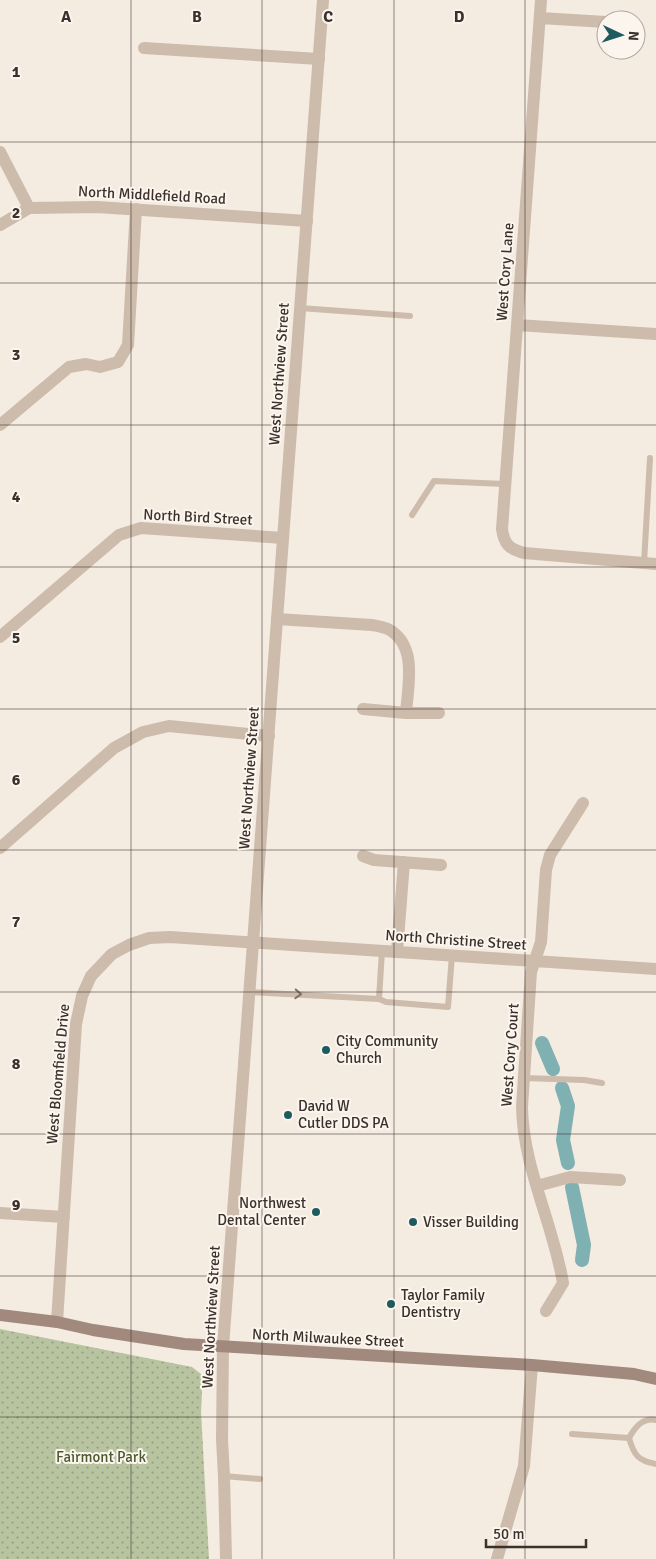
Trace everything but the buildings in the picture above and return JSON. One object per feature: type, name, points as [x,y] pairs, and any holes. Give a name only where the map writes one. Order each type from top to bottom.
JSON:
[{"type":"main road","name":"North Milwaukee Street","points":[[0,1315],[57,1322],[93,1330],[175,1343],[223,1348],[532,1365],[634,1374],[656,1379]]},
{"type":"street","name":"West Northview Street","points":[[226,1559],[222,1439],[223,1348],[323,0]]},
{"type":"street","name":"West Cory Lane","points":[[541,0],[505,484],[503,538],[507,546],[514,551],[524,553],[650,563]]},
{"type":"street","points":[[540,18],[596,21]]},
{"type":"street","points":[[144,48],[319,60]]},
{"type":"street","points":[[0,152],[29,208]]},
{"type":"street","name":"North Middlefield Road","points":[[0,225],[29,208],[97,207],[307,221]]},
{"type":"street","points":[[0,425],[69,367],[86,364],[100,367],[118,362],[128,345],[136,209]]},
{"type":"street","points":[[517,325],[656,334]]},
{"type":"street","name":"North Bird Street","points":[[0,637],[119,534],[142,528],[283,538]]},
{"type":"street","points":[[277,619],[372,625],[387,629],[400,638],[407,652],[410,667],[406,713]]},
{"type":"street","points":[[363,709],[406,713],[440,713]]},
{"type":"street","points":[[0,848],[114,748],[143,732],[169,726],[269,736]]},
{"type":"street","name":"West Cory Court","points":[[546,1311],[563,1283],[558,1254],[527,1153],[522,1129],[531,972],[541,942],[546,870],[550,855],[583,803]]},
{"type":"street","points":[[363,856],[374,860],[441,865]]},
{"type":"street","points":[[397,952],[404,862]]},
{"type":"street","name":"West Bloomfield Drive","points":[[57,1322],[76,1024],[82,996],[92,976],[112,954],[129,945],[150,938],[170,937],[253,942]]},
{"type":"street","name":"North Christine Street","points":[[253,942],[656,969]]},
{"type":"street","points":[[537,1186],[570,1177],[620,1180]]},
{"type":"street","points":[[0,1213],[64,1217]]},
{"type":"street","points":[[497,1559],[524,1466],[532,1365]]},
{"type":"lane","points":[[300,308],[410,316]]},
{"type":"lane","points":[[650,458],[650,563]]},
{"type":"lane","points":[[412,515],[434,481],[505,484]]},
{"type":"lane","points":[[379,999],[382,951]]},
{"type":"lane","points":[[250,992],[379,999],[386,1002],[448,1007],[452,955]]},
{"type":"lane","points":[[524,1078],[584,1080],[602,1083]]},
{"type":"lane","points":[[656,1420],[651,1419],[636,1425],[629,1438],[632,1450],[638,1457],[646,1462],[656,1464]]},
{"type":"lane","points":[[572,1434],[629,1438]]},
{"type":"lane","points":[[224,1476],[260,1479]]},
{"type":"green space","name":"Fairmont Park","points":[[0,1329],[192,1367],[201,1374],[201,1412],[209,1559],[0,1559]]},
{"type":"waterway","points":[[542,1043],[553,1069]]},
{"type":"waterway","points":[[562,1088],[568,1106],[563,1140],[568,1163]]},
{"type":"waterway","points":[[572,1187],[584,1245],[582,1260]]},
{"type":"place","name":"City Community Church","points":[[326,1050]]},
{"type":"place","name":"David W Cutler DDS PA","points":[[288,1115]]},
{"type":"place","name":"Northwest Dental Center","points":[[316,1212]]},
{"type":"place","name":"Visser Building","points":[[413,1222]]},
{"type":"place","name":"Taylor Family Dentistry","points":[[391,1304]]}]
